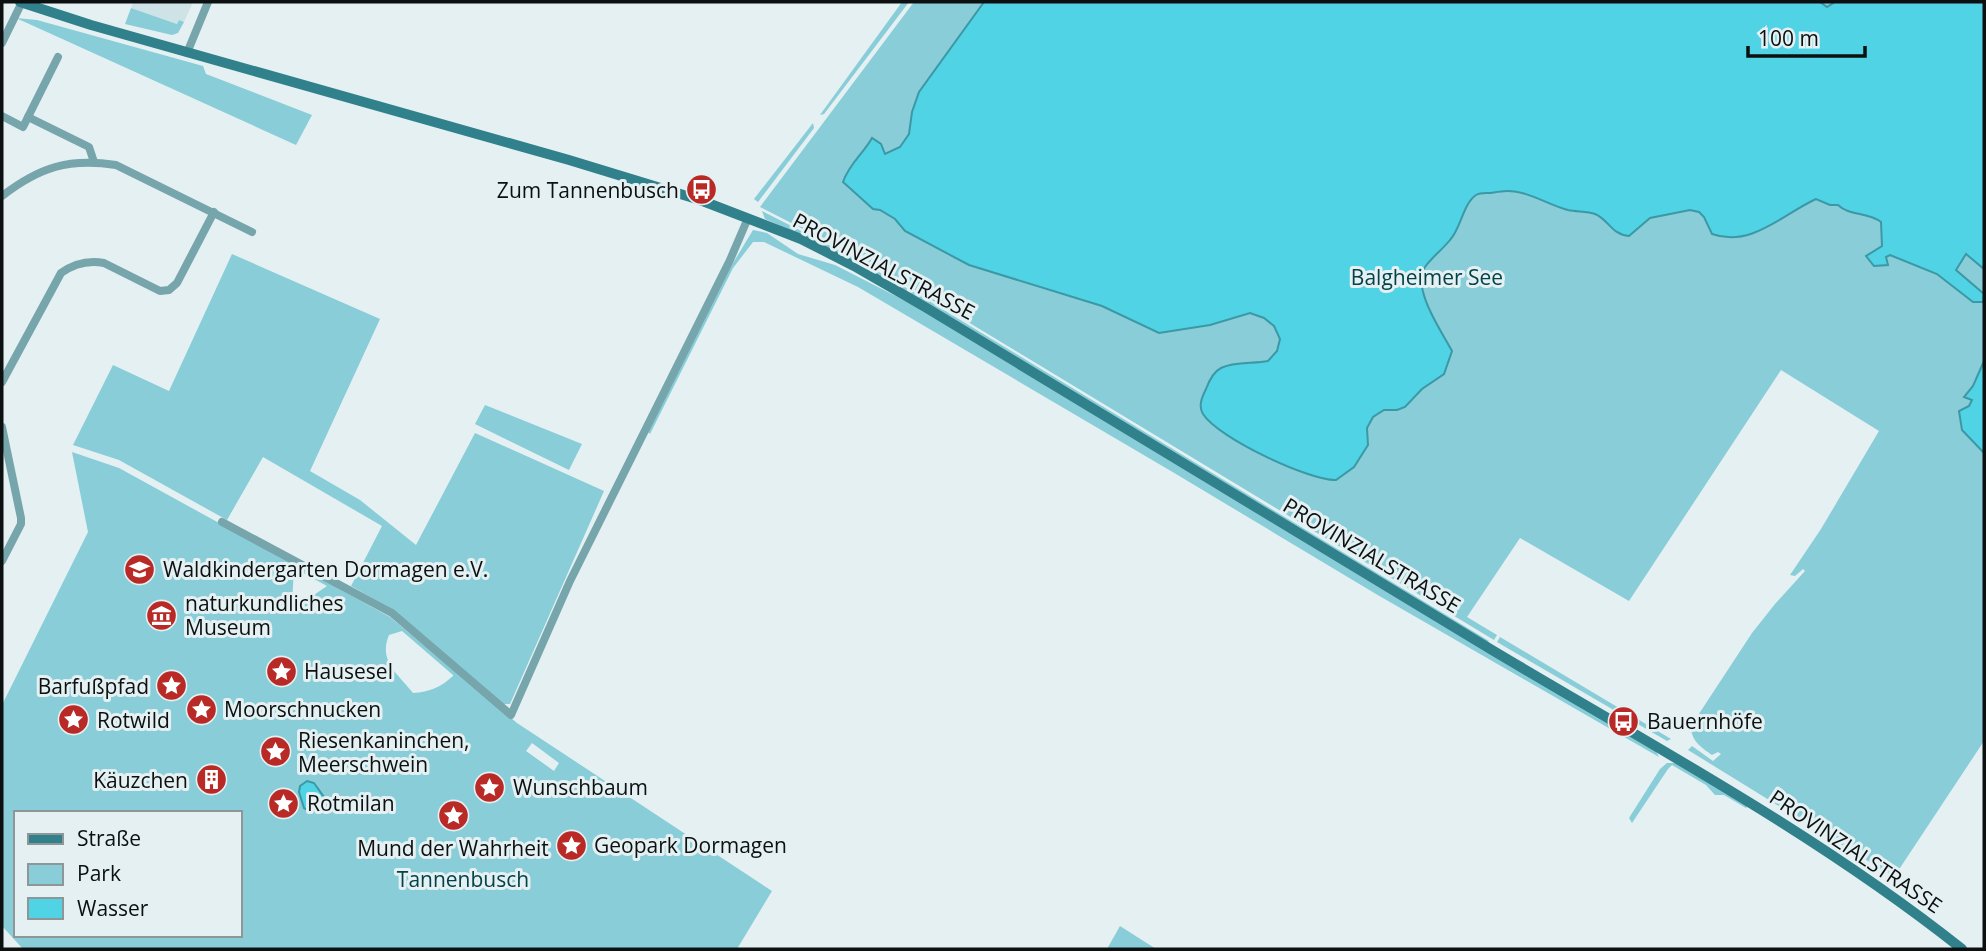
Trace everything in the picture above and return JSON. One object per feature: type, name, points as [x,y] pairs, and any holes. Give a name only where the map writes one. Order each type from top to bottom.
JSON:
[{"type":"main road","name":"PROVINZIALSTRASSE","points":[[21,2],[49,6],[187,53],[617,174],[748,218],[801,239],[883,283],[1751,803],[1881,887],[1962,949]]},
{"type":"street","points":[[2,43],[21,2]]},
{"type":"street","points":[[187,53],[208,2]]},
{"type":"street","points":[[2,116],[23,127],[58,57]]},
{"type":"street","points":[[28,117],[89,147],[94,162]]},
{"type":"street","points":[[2,196],[26,179],[59,165],[94,162],[116,164],[252,232]]},
{"type":"street","points":[[2,382],[61,273],[77,263],[95,261],[160,291],[169,290],[177,283],[214,212]]},
{"type":"street","points":[[222,522],[392,613],[511,715],[570,581],[730,260],[748,218]]},
{"type":"street","points":[[2,427],[21,524],[2,561]]},
{"type":"shaded area","points":[[133,2],[193,2],[184,22],[179,20],[178,24],[131,8]]},
{"type":"green space","points":[[902,2],[909,2],[824,114],[820,115]]},
{"type":"green space","name":"Balgheimer See","points":[[914,2],[1984,2],[1984,741],[1894,877],[1688,750],[1692,746],[1713,761],[1721,754],[1718,752],[1712,755],[1701,746],[1693,736],[1691,726],[1752,633],[1805,571],[1803,569],[1795,576],[1790,575],[1821,529],[1879,431],[1781,370],[1629,601],[1520,538],[1467,617],[1497,635],[1494,640],[930,299],[858,257],[760,207]]},
{"type":"green space","points":[[131,8],[177,24],[179,20],[184,22],[178,33],[172,35],[125,24]]},
{"type":"green space","points":[[16,18],[37,20],[203,66],[206,74],[312,115],[296,145]]},
{"type":"green space","points":[[813,123],[814,128],[758,202],[754,199]]},
{"type":"green space","points":[[762,211],[858,260],[929,301],[1489,641],[797,233],[765,219]]},
{"type":"green space","points":[[753,230],[767,233],[798,254],[835,265],[923,310],[1656,751],[1659,757],[1376,594],[858,287],[764,242],[753,242],[733,268],[650,434],[647,431],[730,268]]},
{"type":"green space","points":[[232,254],[380,319],[310,471],[360,500],[416,545],[475,433],[604,491],[510,704],[503,704],[392,609],[351,586],[382,526],[263,457],[227,520],[119,460],[73,445],[113,365],[169,391]]},
{"type":"green space","points":[[485,405],[582,444],[569,470],[475,424]]},
{"type":"green space","name":"Tannenbusch","points":[[72,452],[119,468],[390,617],[517,723],[772,891],[737,949],[23,949],[2,926],[2,705],[88,532]],"holes":[[[294,568],[327,586],[298,606],[292,603]],[[402,631],[453,675],[453,676],[435,688],[413,693],[391,667],[386,652],[389,635]],[[532,743],[559,763],[554,771],[526,751]]]},
{"type":"green space","points":[[1500,637],[1671,739],[1667,741],[1497,642]]},
{"type":"green space","points":[[1667,763],[1676,763],[1748,806],[1746,808],[1724,795],[1715,795],[1706,785],[1672,765],[1632,823],[1629,818],[1660,769]]},
{"type":"green space","points":[[1120,926],[1156,949],[1107,949]]},
{"type":"water","name":"Balgheimer See","points":[[984,2],[1820,2],[1827,7],[1835,2],[1984,2],[1984,269],[1966,254],[1956,270],[1984,294],[1983,302],[1973,302],[1937,274],[1890,255],[1886,257],[1888,265],[1874,266],[1866,256],[1882,246],[1881,222],[1816,199],[1766,227],[1740,237],[1712,234],[1704,217],[1699,212],[1690,210],[1650,218],[1629,236],[1618,233],[1603,219],[1589,212],[1568,210],[1523,193],[1480,193],[1468,204],[1454,235],[1425,267],[1422,276],[1429,310],[1452,351],[1444,374],[1422,389],[1405,407],[1384,410],[1373,417],[1367,428],[1368,445],[1354,467],[1336,480],[1306,473],[1286,466],[1226,435],[1212,424],[1202,411],[1203,395],[1218,370],[1232,364],[1268,361],[1277,351],[1280,339],[1274,326],[1264,318],[1250,313],[1210,325],[1159,333],[1102,306],[969,265],[905,231],[895,219],[873,209],[843,182],[872,138],[881,144],[885,154],[900,147],[909,134],[912,112],[919,92]]},
{"type":"water","points":[[1984,361],[1984,453],[1962,430],[1959,411],[1969,406],[1972,400],[1964,397],[1973,386]]},
{"type":"water","points":[[307,781],[314,783],[324,797],[322,806],[312,806],[311,812],[304,808],[299,792],[300,786]]},
{"type":"place","name":"Zum Tannenbusch","points":[[702,190]]},
{"type":"place","name":"Waldkindergarten Dormagen e.V.","points":[[140,569]]},
{"type":"place","name":"naturkundliches Museum","points":[[162,615]]},
{"type":"place","name":"Hausesel","points":[[281,671]]},
{"type":"place","name":"Barfußpfad","points":[[172,686]]},
{"type":"place","name":"Moorschnucken","points":[[201,709]]},
{"type":"place","name":"Rotwild","points":[[74,720]]},
{"type":"place","name":"Bauernhöfe","points":[[1624,721]]},
{"type":"place","name":"Riesenkaninchen, Meerschwein","points":[[275,752]]},
{"type":"place","name":"Käuzchen","points":[[211,780]]},
{"type":"place","name":"Wunschbaum","points":[[490,787]]},
{"type":"place","name":"Rotmilan","points":[[284,803]]},
{"type":"place","name":"Mund der Wahrheit","points":[[453,816]]},
{"type":"place","name":"Geopark Dormagen","points":[[571,845]]}]
